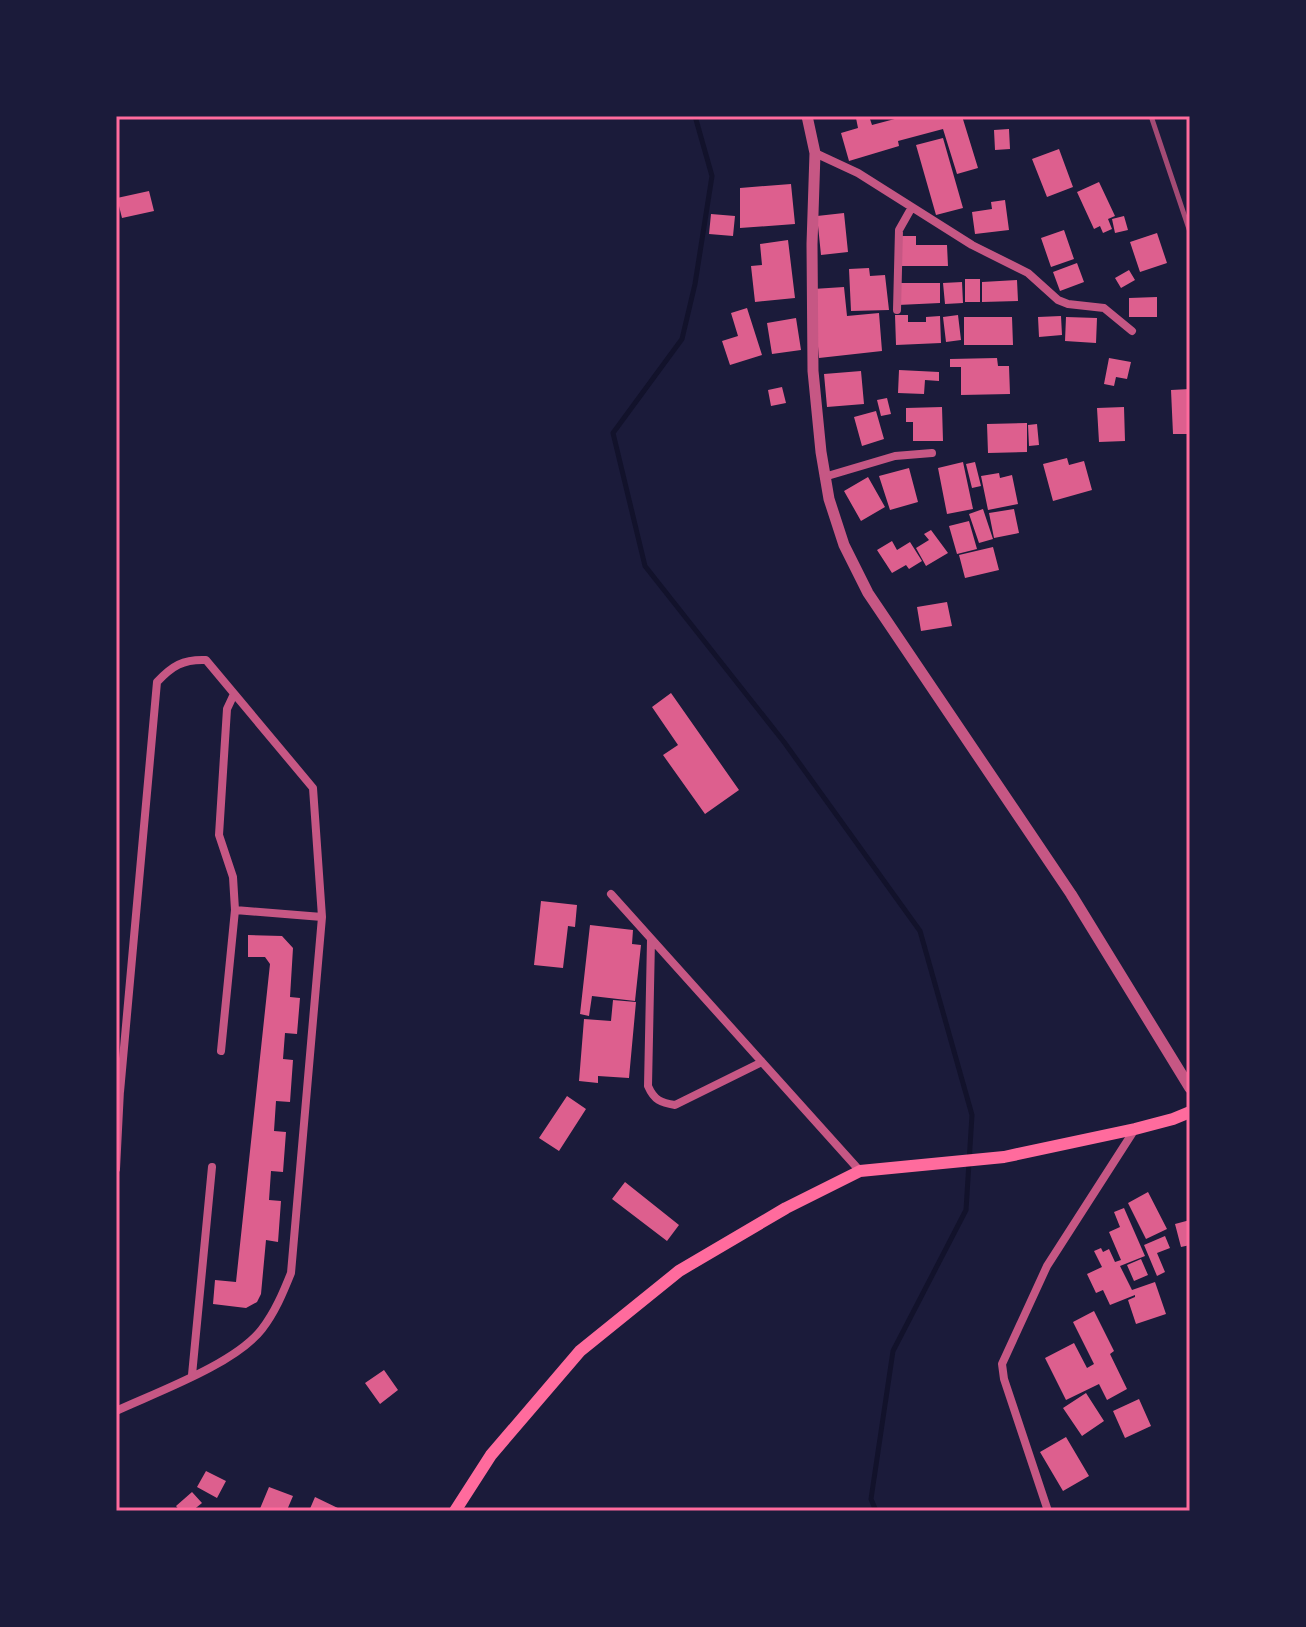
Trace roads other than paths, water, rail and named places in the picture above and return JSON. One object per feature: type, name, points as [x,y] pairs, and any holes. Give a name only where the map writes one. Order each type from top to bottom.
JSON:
[{"type":"main road","points":[[455,1511],[491,1455],[580,1351],[679,1271],[786,1208],[860,1171],[1004,1157],[1135,1129],[1190,1112]]},
{"type":"street","points":[[807,116],[815,153],[813,371],[824,477],[844,545],[868,593],[1071,894],[1190,1088]]},
{"type":"street","points":[[815,153],[858,173],[972,245],[1028,273],[1058,300],[1104,308],[1132,331]]},
{"type":"street","points":[[897,310],[899,230],[912,207]]},
{"type":"street","points":[[824,477],[895,456],[932,453]]},
{"type":"street","points":[[116,1169],[120,1092],[157,682],[172,666],[189,660],[206,660],[313,788],[322,917],[291,1273],[278,1305],[261,1331],[238,1351],[116,1411]]},
{"type":"street","points":[[221,1051],[235,910],[233,877],[219,835],[227,709],[234,694]]},
{"type":"street","points":[[611,894],[860,1171]]},
{"type":"street","points":[[235,910],[322,917]]},
{"type":"street","points":[[651,939],[648,1086],[652,1096],[662,1103],[675,1105],[762,1062]]},
{"type":"street","points":[[116,1063],[120,1092]]},
{"type":"street","points":[[1048,1511],[1004,1379],[1002,1364],[1047,1266],[1135,1129]]},
{"type":"street","points":[[192,1375],[212,1167]]},
{"type":"waterway","points":[[695,116],[712,176],[695,284],[682,339],[613,433],[645,566],[784,742],[920,931],[972,1115],[966,1210],[893,1351],[871,1499],[876,1511]]},
{"type":"railway","points":[[1151,116],[1190,232]]}]
